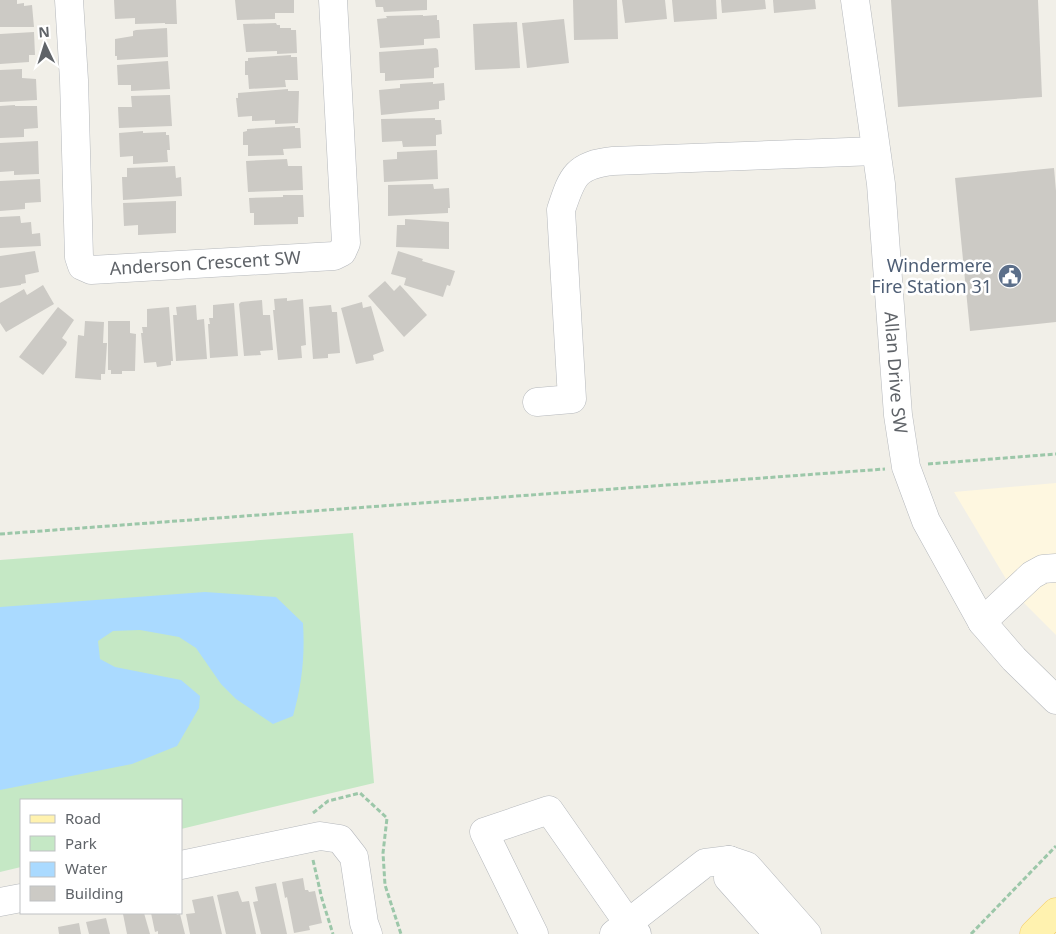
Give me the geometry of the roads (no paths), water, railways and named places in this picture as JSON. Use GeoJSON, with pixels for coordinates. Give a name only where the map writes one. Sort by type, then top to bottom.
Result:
{"type":"FeatureCollection","features":[{"type":"Feature","properties":{"kind":"main road"},"geometry":{"type":"LineString","coordinates":[[1034,934],[1056,912]]}},
{"type":"Feature","properties":{"kind":"street","name":"Anderson Crescent SW"},"geometry":{"type":"LineString","coordinates":[[69,0],[74,80],[79,257],[82,266],[91,270],[334,256],[342,252],[346,243],[333,0]]}},
{"type":"Feature","properties":{"kind":"street","name":"Allan Drive SW"},"geometry":{"type":"LineString","coordinates":[[855,0],[881,184],[898,415],[906,467],[926,522],[982,622],[1014,659],[1056,700]]}},
{"type":"Feature","properties":{"kind":"street"},"geometry":{"type":"LineString","coordinates":[[537,402],[572,399],[561,210],[570,184],[582,169],[594,163],[613,161],[876,151]]}},
{"type":"Feature","properties":{"kind":"street"},"geometry":{"type":"LineString","coordinates":[[982,622],[1032,575],[1044,569],[1056,568]]}},
{"type":"Feature","properties":{"kind":"street"},"geometry":{"type":"LineString","coordinates":[[534,934],[484,832],[549,810],[626,930],[705,863],[729,860],[728,878],[794,932]]}},
{"type":"Feature","properties":{"kind":"street"},"geometry":{"type":"LineString","coordinates":[[182,865],[320,836],[340,839],[354,857],[364,924],[368,934]]}},
{"type":"Feature","properties":{"kind":"street"},"geometry":{"type":"LineString","coordinates":[[0,902],[20,898]]}},
{"type":"Feature","properties":{"kind":"water"},"geometry":{"type":"Polygon","coordinates":[[[205,592],[276,597],[303,623],[304,647],[302,670],[293,716],[273,724],[236,699],[221,684],[196,648],[179,637],[140,630],[113,631],[98,641],[100,659],[115,667],[181,680],[200,696],[199,708],[177,746],[132,764],[0,790],[0,607],[205,592]]]}},
{"type":"Feature","properties":{"kind":"place","name":"Windermere Fire Station 31"},"geometry":{"type":"Point","coordinates":[1010,276]}}]}
